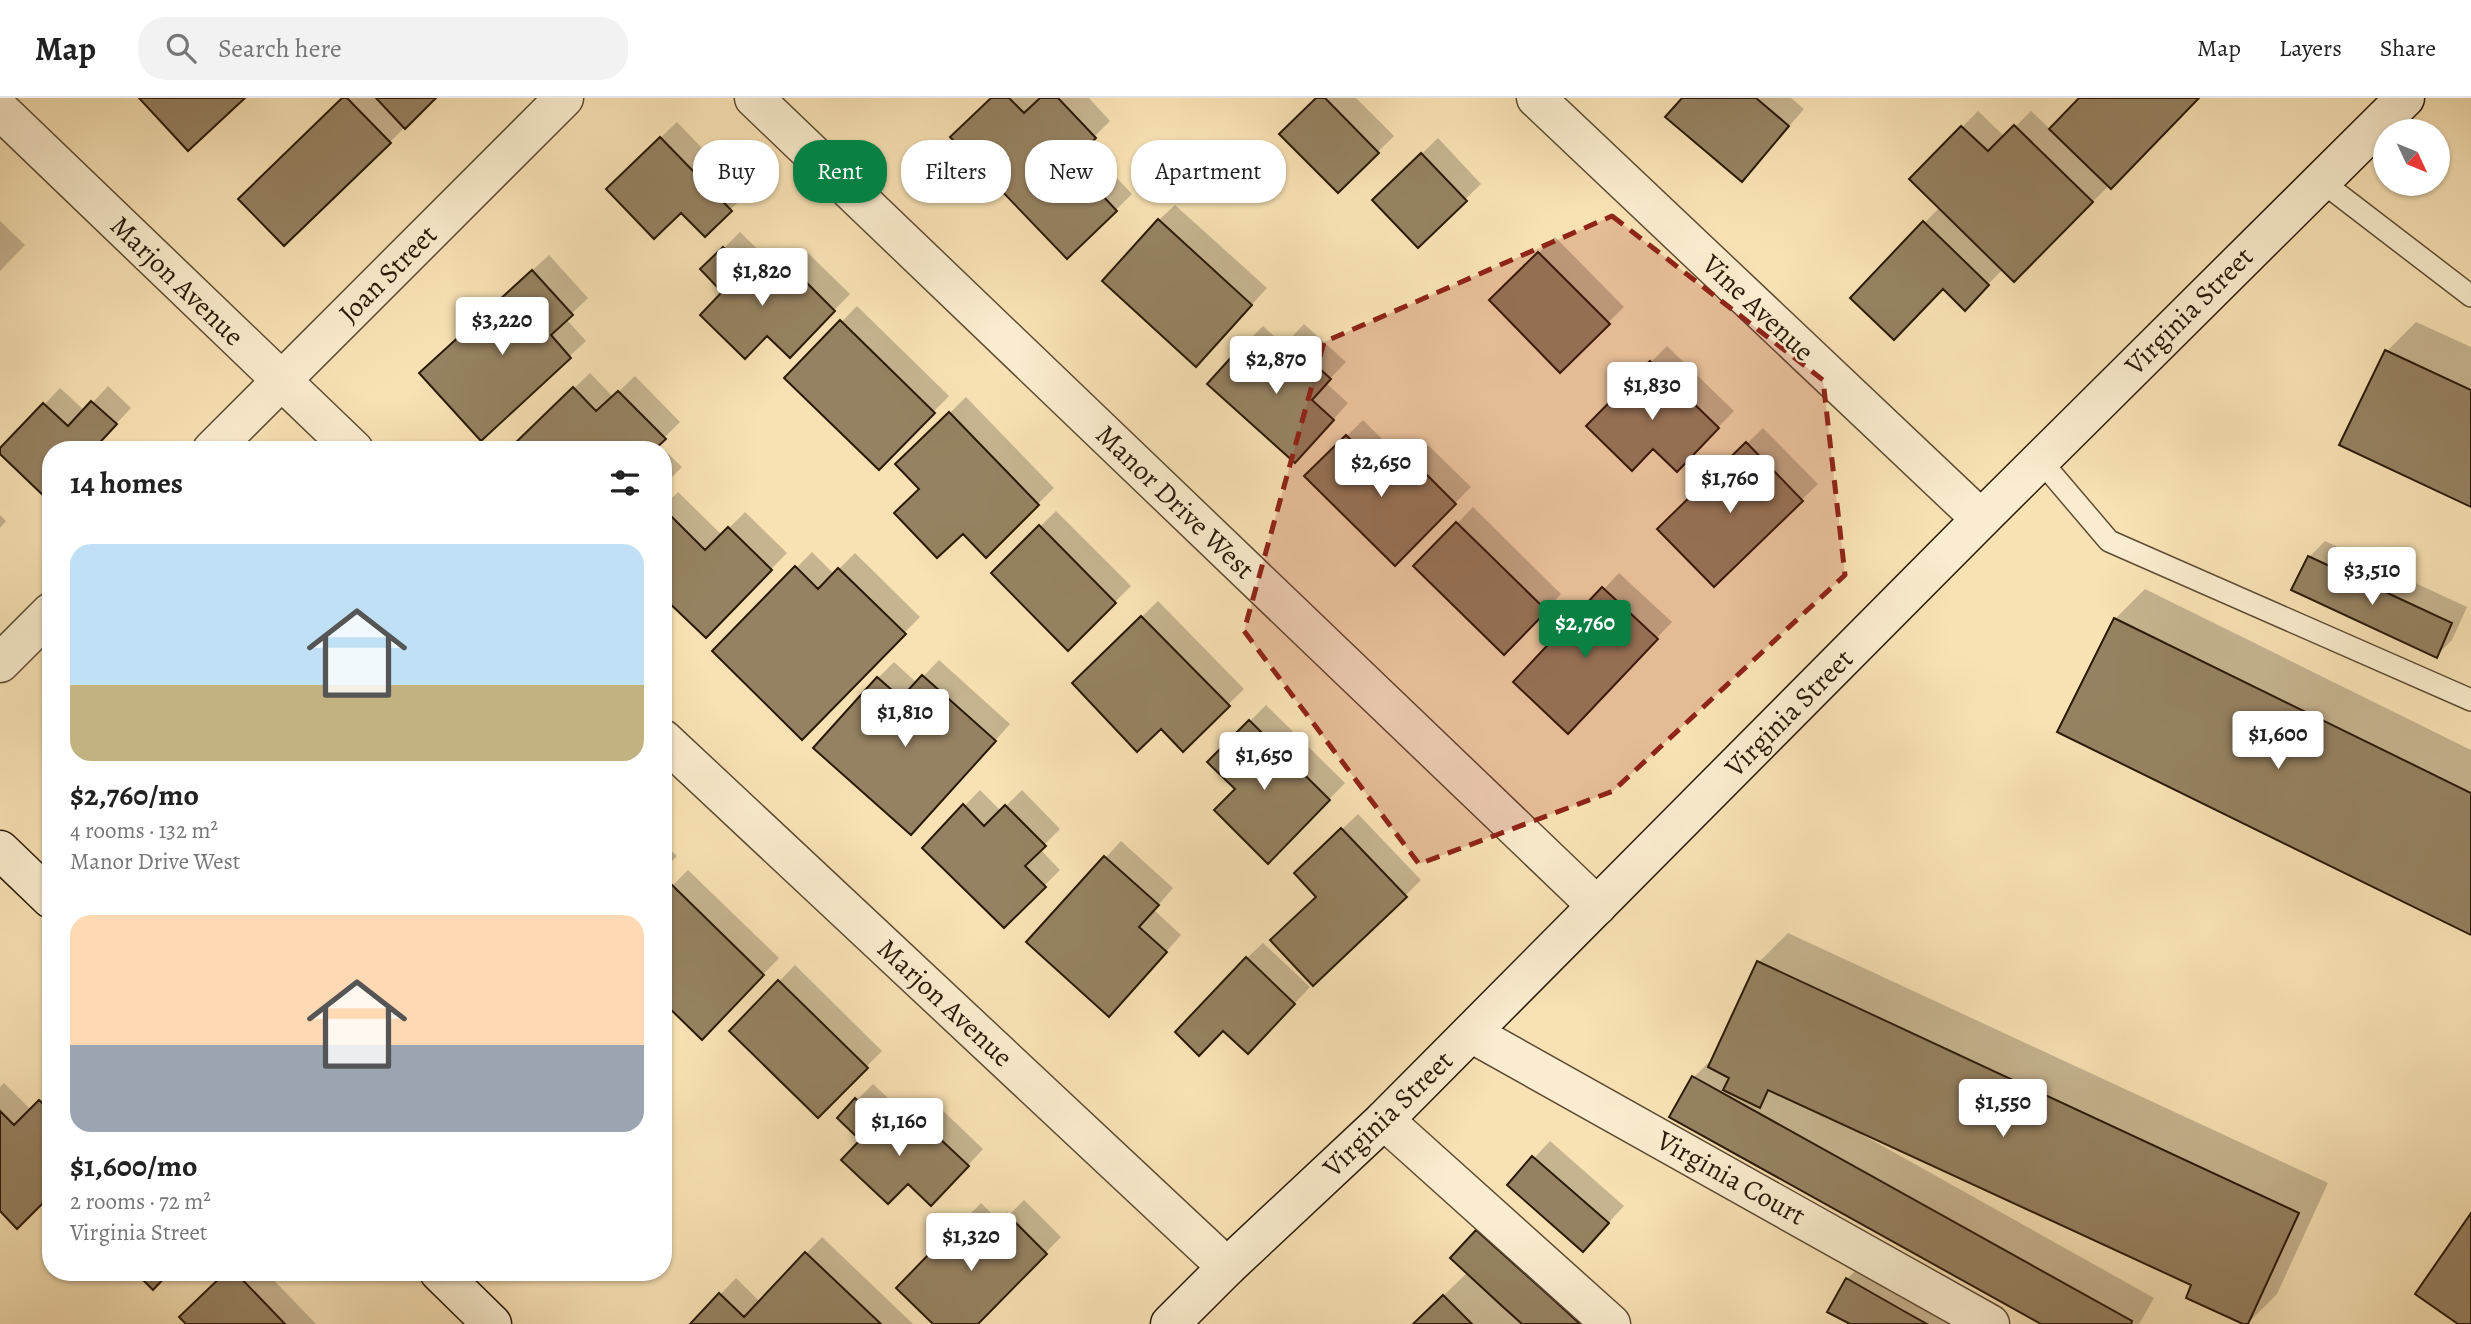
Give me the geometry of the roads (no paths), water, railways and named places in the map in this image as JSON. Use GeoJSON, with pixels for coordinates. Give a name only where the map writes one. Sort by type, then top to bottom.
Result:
{"type":"FeatureCollection","features":[{"type":"Feature","properties":{"kind":"street","name":"Joan Street"},"geometry":{"type":"LineString","coordinates":[[221,441],[564,98]]}},
{"type":"Feature","properties":{"kind":"street","name":"Manor Drive West"},"geometry":{"type":"LineString","coordinates":[[754,98],[1597,906]]}},
{"type":"Feature","properties":{"kind":"street","name":"Vine Avenue"},"geometry":{"type":"LineString","coordinates":[[1536,98],[1981,519]]}},
{"type":"Feature","properties":{"kind":"street","name":"Virginia Street"},"geometry":{"type":"LineString","coordinates":[[1170,1324],[1227,1267],[1384,1121],[2039,460],[2404,98]]}},
{"type":"Feature","properties":{"kind":"street","name":"Marjon Avenue"},"geometry":{"type":"LineString","coordinates":[[0,110],[344,441]]}},
{"type":"Feature","properties":{"kind":"street"},"geometry":{"type":"LineString","coordinates":[[0,663],[42,621]]}},
{"type":"Feature","properties":{"kind":"street","name":"Marjon Avenue"},"geometry":{"type":"LineString","coordinates":[[672,747],[1227,1267]]}},
{"type":"Feature","properties":{"kind":"street"},"geometry":{"type":"LineString","coordinates":[[0,850],[42,890]]}},
{"type":"Feature","properties":{"kind":"street","name":"Virginia Court"},"geometry":{"type":"LineString","coordinates":[[1471,1033],[1990,1324]]}},
{"type":"Feature","properties":{"kind":"street"},"geometry":{"type":"LineString","coordinates":[[1384,1121],[1611,1324]]}},
{"type":"Feature","properties":{"kind":"street"},"geometry":{"type":"LineString","coordinates":[[448,1281],[492,1324]]}},
{"type":"Feature","properties":{"kind":"lane"},"geometry":{"type":"LineString","coordinates":[[2321,181],[2471,296]]}},
{"type":"Feature","properties":{"kind":"lane"},"geometry":{"type":"LineString","coordinates":[[2039,460],[2109,541],[2471,700]]}}]}
